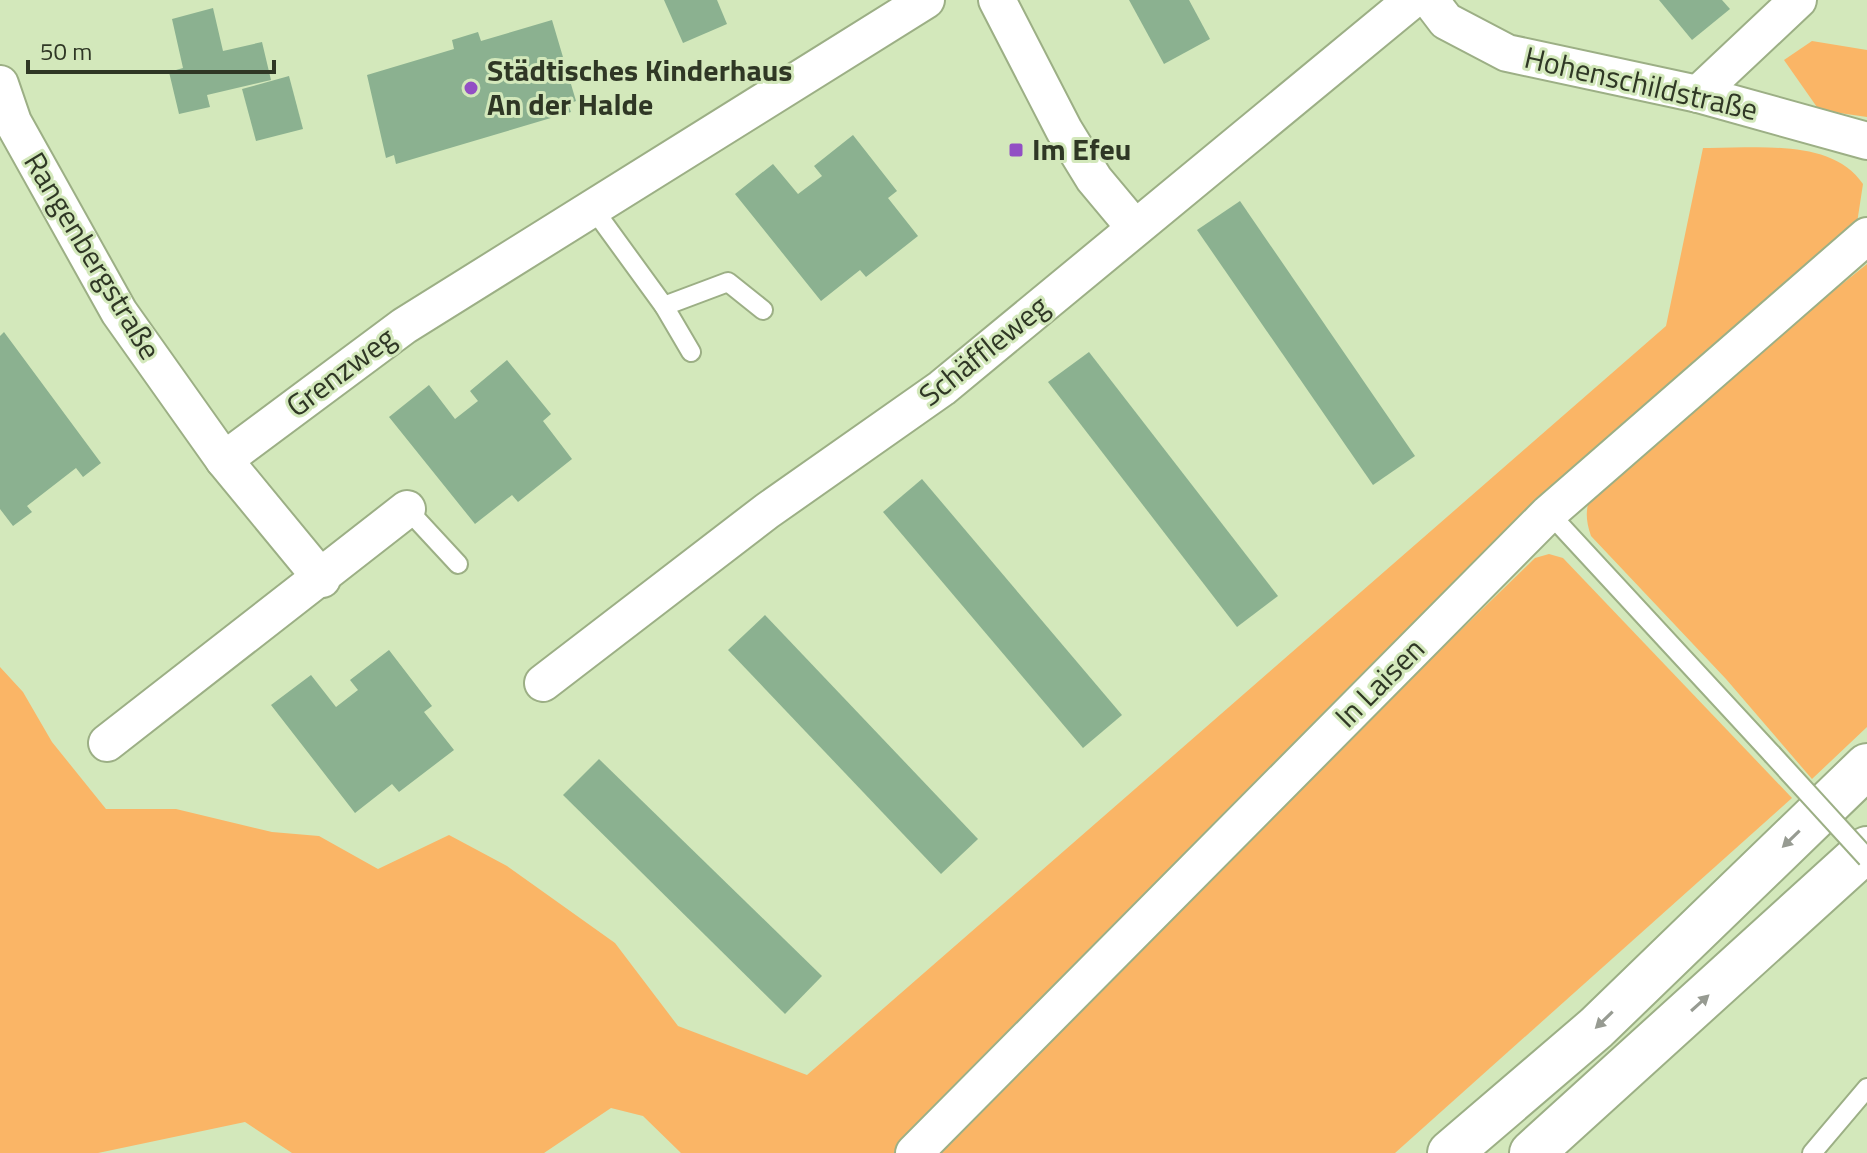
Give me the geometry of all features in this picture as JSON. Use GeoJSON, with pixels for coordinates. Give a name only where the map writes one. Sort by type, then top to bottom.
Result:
{"type":"FeatureCollection","features":[{"type":"Feature","properties":{"kind":"highway"},"geometry":{"type":"LineString","coordinates":[[1450,1153],[1596,1028],[1867,766]]}},
{"type":"Feature","properties":{"kind":"highway"},"geometry":{"type":"LineString","coordinates":[[1532,1153],[1867,849]]}},
{"type":"Feature","properties":{"kind":"street","name":"Grenzweg"},"geometry":{"type":"LineString","coordinates":[[224,460],[404,326],[926,0]]}},
{"type":"Feature","properties":{"kind":"street"},"geometry":{"type":"LineString","coordinates":[[997,0],[1071,142],[1094,179],[1135,228]]}},
{"type":"Feature","properties":{"kind":"street","name":"Schäffleweg"},"geometry":{"type":"LineString","coordinates":[[543,683],[767,511],[942,388],[1412,0]]}},
{"type":"Feature","properties":{"kind":"street","name":"Hohenschildstraße"},"geometry":{"type":"LineString","coordinates":[[1430,0],[1446,21],[1507,53],[1698,94],[1867,141]]}},
{"type":"Feature","properties":{"kind":"street"},"geometry":{"type":"LineString","coordinates":[[1698,94],[1798,0]]}},
{"type":"Feature","properties":{"kind":"street","name":"Rangenbergstraße"},"geometry":{"type":"LineString","coordinates":[[0,84],[13,122],[119,312],[224,460]]}},
{"type":"Feature","properties":{"kind":"street","name":"In Laisen"},"geometry":{"type":"LineString","coordinates":[[914,1153],[1549,513],[1867,236]]}},
{"type":"Feature","properties":{"kind":"street"},"geometry":{"type":"LineString","coordinates":[[224,460],[322,579]]}},
{"type":"Feature","properties":{"kind":"street"},"geometry":{"type":"LineString","coordinates":[[107,743],[322,579],[407,509]]}},
{"type":"Feature","properties":{"kind":"lane"},"geometry":{"type":"LineString","coordinates":[[592,207],[664,306],[691,352]]}},
{"type":"Feature","properties":{"kind":"lane"},"geometry":{"type":"LineString","coordinates":[[664,306],[728,282],[763,310]]}},
{"type":"Feature","properties":{"kind":"lane"},"geometry":{"type":"LineString","coordinates":[[407,509],[458,564]]}},
{"type":"Feature","properties":{"kind":"lane"},"geometry":{"type":"LineString","coordinates":[[1549,513],[1867,858]]}},
{"type":"Feature","properties":{"kind":"lane"},"geometry":{"type":"LineString","coordinates":[[1812,1153],[1867,1088]]}},
{"type":"Feature","properties":{"kind":"shaded area"},"geometry":{"type":"Polygon","coordinates":[[[1812,41],[1867,50],[1867,117],[1819,110],[1784,60],[1812,41]]]}},
{"type":"Feature","properties":{"kind":"shaded area"},"geometry":{"type":"Polygon","coordinates":[[[1768,147],[1812,152],[1832,159],[1849,169],[1863,184],[1857,223],[1685,372],[896,1153],[681,1153],[643,1116],[611,1108],[544,1153],[292,1153],[245,1122],[98,1153],[0,1153],[0,667],[23,692],[52,742],[106,809],[176,809],[272,832],[319,836],[378,869],[449,835],[507,866],[615,943],[678,1026],[807,1075],[1666,326],[1703,148],[1768,147]]]}},
{"type":"Feature","properties":{"kind":"shaded area"},"geometry":{"type":"Polygon","coordinates":[[[1867,264],[1867,727],[1812,779],[1726,679],[1591,536],[1587,512],[1592,495],[1621,462],[1867,264]]]}},
{"type":"Feature","properties":{"kind":"shaded area"},"geometry":{"type":"Polygon","coordinates":[[[1549,554],[1563,558],[1792,798],[1395,1153],[922,1153],[1535,558],[1549,554]]]}},
{"type":"Feature","properties":{"kind":"building"},"geometry":{"type":"Polygon","coordinates":[[[664,0],[717,0],[727,24],[683,43],[664,0]]]}},
{"type":"Feature","properties":{"kind":"building"},"geometry":{"type":"Polygon","coordinates":[[[1129,0],[1189,0],[1210,39],[1164,64],[1129,0]]]}},
{"type":"Feature","properties":{"kind":"building"},"geometry":{"type":"Polygon","coordinates":[[[1659,0],[1722,0],[1730,9],[1692,40],[1659,0]]]}},
{"type":"Feature","properties":{"kind":"building"},"geometry":{"type":"Polygon","coordinates":[[[213,8],[223,51],[262,42],[271,80],[207,95],[210,107],[179,114],[169,72],[183,68],[172,19],[213,8]]]}},
{"type":"Feature","properties":{"kind":"building","name":"Städtisches Kinderhaus An der Halde"},"geometry":{"type":"Polygon","coordinates":[[[552,20],[576,101],[568,104],[571,112],[396,164],[394,155],[386,158],[367,75],[454,49],[452,40],[478,32],[481,41],[552,20]]]}},
{"type":"Feature","properties":{"kind":"building"},"geometry":{"type":"Polygon","coordinates":[[[289,76],[303,129],[256,141],[242,89],[289,76]]]}},
{"type":"Feature","properties":{"kind":"building"},"geometry":{"type":"Polygon","coordinates":[[[853,135],[897,191],[888,198],[918,236],[866,277],[860,270],[821,301],[735,194],[773,164],[798,194],[822,176],[814,166],[853,135]]]}},
{"type":"Feature","properties":{"kind":"building"},"geometry":{"type":"Polygon","coordinates":[[[1240,201],[1415,456],[1373,485],[1197,230],[1240,201]]]}},
{"type":"Feature","properties":{"kind":"building"},"geometry":{"type":"Polygon","coordinates":[[[4,332],[101,463],[83,477],[76,468],[27,506],[32,512],[13,526],[0,509],[0,336],[4,332]]]}},
{"type":"Feature","properties":{"kind":"building"},"geometry":{"type":"Polygon","coordinates":[[[1089,352],[1278,596],[1237,627],[1048,382],[1089,352]]]}},
{"type":"Feature","properties":{"kind":"building"},"geometry":{"type":"Polygon","coordinates":[[[507,360],[551,414],[543,421],[572,459],[518,502],[512,495],[475,524],[389,417],[429,385],[455,419],[478,401],[470,391],[507,360]]]}},
{"type":"Feature","properties":{"kind":"building"},"geometry":{"type":"Polygon","coordinates":[[[922,479],[1122,715],[1083,748],[883,512],[922,479]]]}},
{"type":"Feature","properties":{"kind":"building"},"geometry":{"type":"Polygon","coordinates":[[[765,615],[978,839],[941,874],[728,650],[765,615]]]}},
{"type":"Feature","properties":{"kind":"building"},"geometry":{"type":"Polygon","coordinates":[[[389,650],[432,706],[424,712],[454,750],[399,792],[392,784],[355,813],[271,705],[311,675],[336,707],[358,690],[350,680],[389,650]]]}},
{"type":"Feature","properties":{"kind":"building"},"geometry":{"type":"Polygon","coordinates":[[[599,759],[822,976],[785,1014],[563,795],[599,759]]]}},
{"type":"Feature","properties":{"kind":"place","name":"Städtisches Kinderhaus An der Halde"},"geometry":{"type":"Point","coordinates":[471,88]}},
{"type":"Feature","properties":{"kind":"place","name":"Im Efeu"},"geometry":{"type":"Point","coordinates":[1016,150]}}]}
